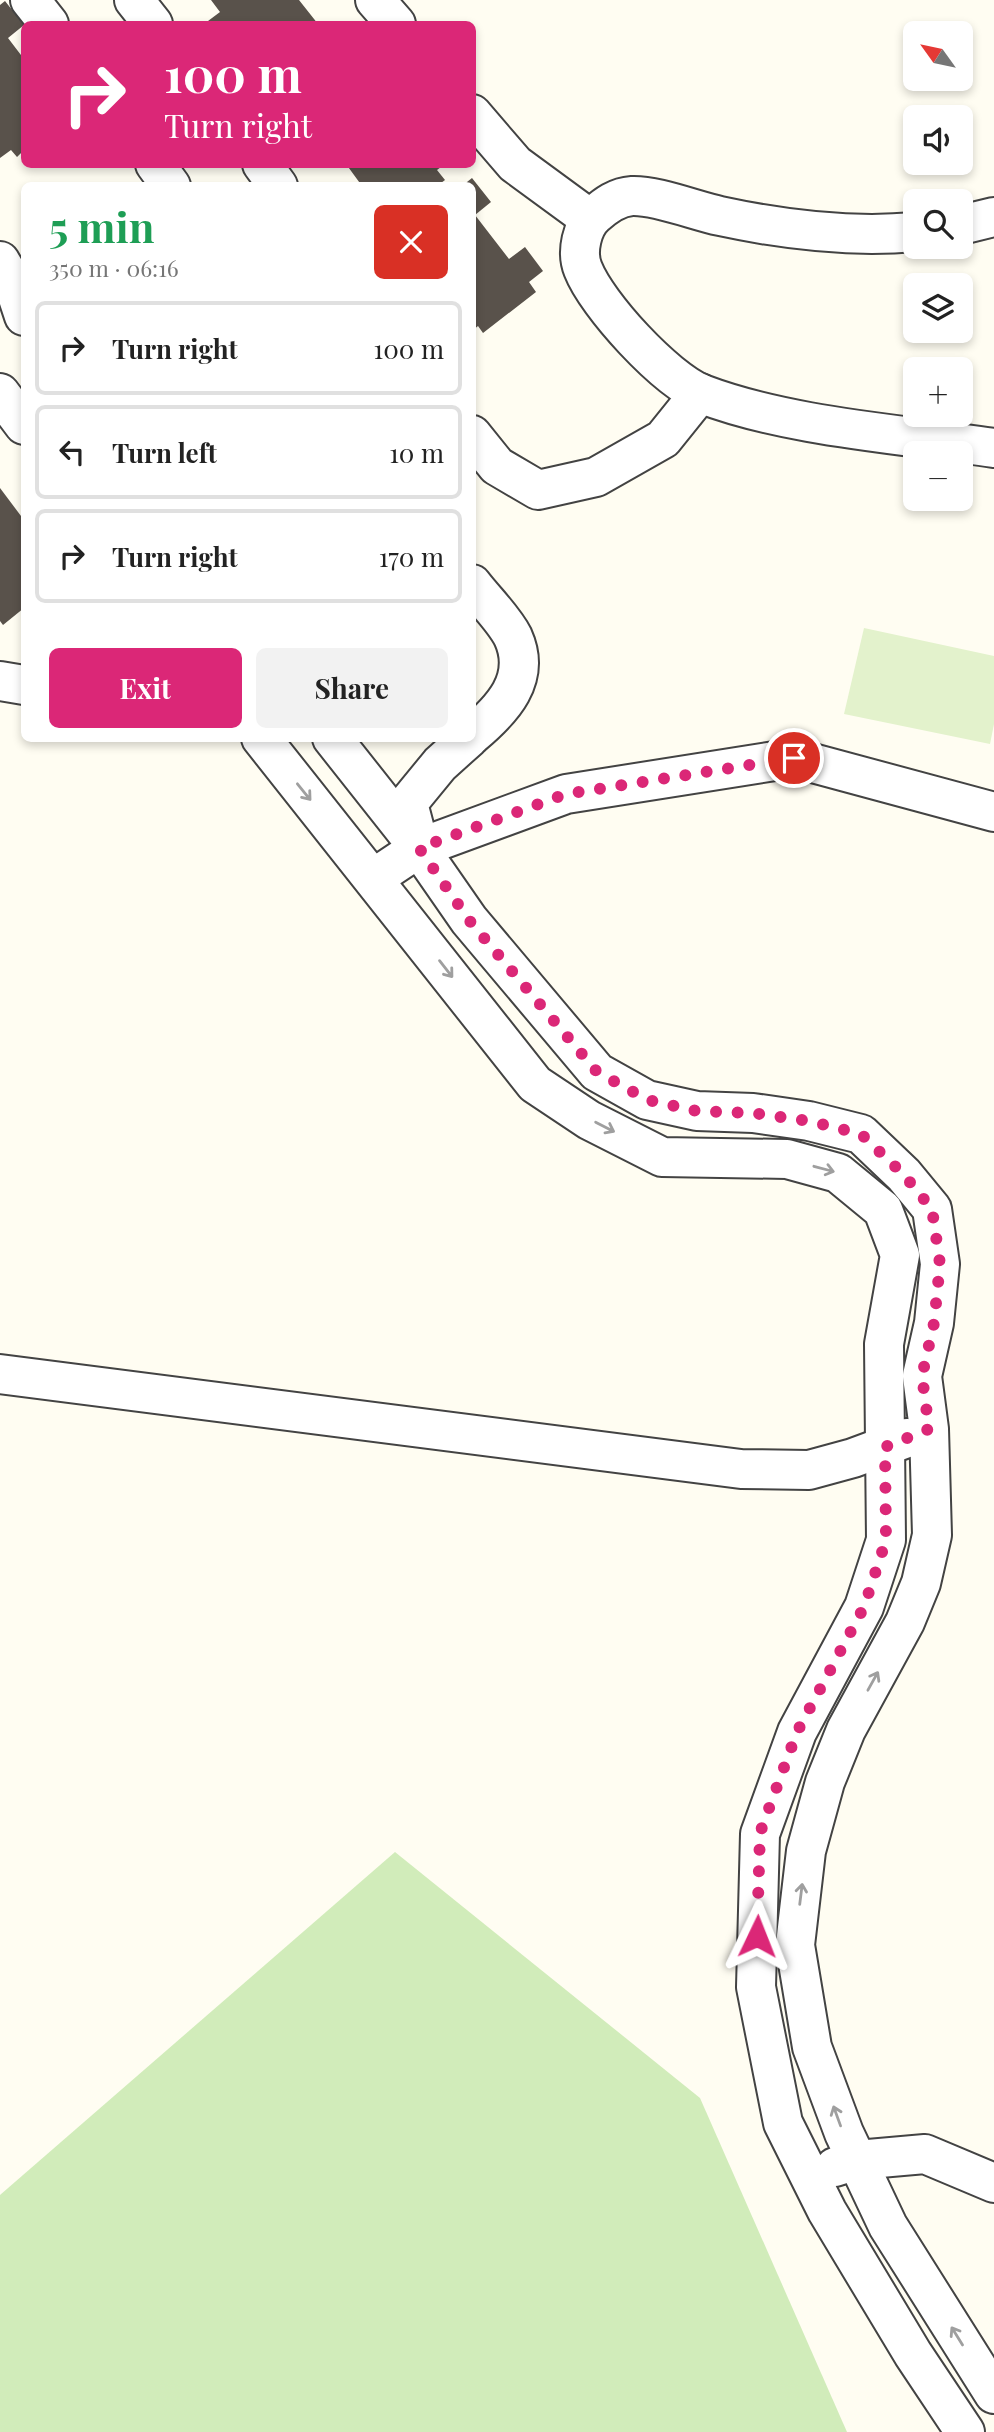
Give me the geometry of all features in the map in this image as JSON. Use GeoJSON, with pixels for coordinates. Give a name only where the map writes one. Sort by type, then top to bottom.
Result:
{"type":"FeatureCollection","features":[{"type":"Feature","properties":{"kind":"street"},"geometry":{"type":"LineString","coordinates":[[30,0],[47,21]]}},
{"type":"Feature","properties":{"kind":"street"},"geometry":{"type":"LineString","coordinates":[[134,0],[151,21]]}},
{"type":"Feature","properties":{"kind":"street"},"geometry":{"type":"LineString","coordinates":[[375,0],[393,21]]}},
{"type":"Feature","properties":{"kind":"street"},"geometry":{"type":"LineString","coordinates":[[476,119],[515,164],[590,219]]}},
{"type":"Feature","properties":{"kind":"street"},"geometry":{"type":"LineString","coordinates":[[903,233],[872,236],[769,227],[633,196],[609,203],[590,219],[581,242],[582,267],[594,289],[648,356],[700,393],[780,416],[994,448]]}},
{"type":"Feature","properties":{"kind":"street"},"geometry":{"type":"LineString","coordinates":[[973,222],[994,217]]}},
{"type":"Feature","properties":{"kind":"street"},"geometry":{"type":"LineString","coordinates":[[0,261],[13,283],[17,323]]}},
{"type":"Feature","properties":{"kind":"street"},"geometry":{"type":"LineString","coordinates":[[0,393],[21,421]]}},
{"type":"Feature","properties":{"kind":"street"},"geometry":{"type":"LineString","coordinates":[[476,440],[497,466],[538,490],[596,477],[663,439],[700,393]]}},
{"type":"Feature","properties":{"kind":"street"},"geometry":{"type":"LineString","coordinates":[[476,589],[513,638],[520,677],[499,713],[476,733]]}},
{"type":"Feature","properties":{"kind":"street"},"geometry":{"type":"LineString","coordinates":[[0,681],[21,684]]}},
{"type":"Feature","properties":{"kind":"street"},"geometry":{"type":"LineString","coordinates":[[264,742],[535,1084],[589,1120],[662,1157],[787,1160],[838,1173],[883,1210],[900,1255],[884,1344],[886,1540],[864,1607],[797,1732],[760,1833],[756,1987],[783,2123],[827,2211],[913,2354],[965,2432]]}},
{"type":"Feature","properties":{"kind":"street"},"geometry":{"type":"LineString","coordinates":[[335,742],[419,848],[469,920],[597,1072],[648,1100],[697,1111],[753,1113],[809,1121],[861,1134],[904,1175],[932,1209],[940,1264],[934,1323],[922,1376],[929,1429],[932,1535],[921,1583],[905,1622],[846,1730],[825,1782],[806,1851],[795,1945],[812,2047],[857,2160],[888,2226],[994,2394]]}},
{"type":"Feature","properties":{"kind":"street"},"geometry":{"type":"LineString","coordinates":[[419,848],[408,803],[440,764],[465,742]]}},
{"type":"Feature","properties":{"kind":"street"},"geometry":{"type":"LineString","coordinates":[[374,878],[419,848],[566,794],[794,758],[994,812]]}},
{"type":"Feature","properties":{"kind":"street"},"geometry":{"type":"LineString","coordinates":[[0,1374],[741,1469],[809,1470],[885,1447],[929,1429]]}},
{"type":"Feature","properties":{"kind":"street"},"geometry":{"type":"LineString","coordinates":[[809,2174],[857,2160],[925,2154],[994,2183]]}},
{"type":"Feature","properties":{"kind":"green space"},"geometry":{"type":"Polygon","coordinates":[[[864,628],[994,656],[994,724],[990,744],[844,714],[864,628]]]}},
{"type":"Feature","properties":{"kind":"green space"},"geometry":{"type":"Polygon","coordinates":[[[395,1852],[700,2098],[847,2432],[0,2432],[0,2195],[395,1852]]]}},
{"type":"Feature","properties":{"kind":"building"},"geometry":{"type":"Polygon","coordinates":[[[211,0],[299,0],[316,21],[208,21],[220,12],[211,0]]]}},
{"type":"Feature","properties":{"kind":"building"},"geometry":{"type":"Polygon","coordinates":[[[5,1],[21,21],[21,27],[8,38],[21,55],[21,153],[17,157],[11,150],[0,158],[0,5],[5,1]]]}},
{"type":"Feature","properties":{"kind":"building"},"geometry":{"type":"Polygon","coordinates":[[[349,168],[440,168],[437,170],[445,180],[442,182],[359,182],[349,168]]]}},
{"type":"Feature","properties":{"kind":"building"},"geometry":{"type":"Polygon","coordinates":[[[476,183],[491,202],[476,214],[476,183]]]}},
{"type":"Feature","properties":{"kind":"building"},"geometry":{"type":"Polygon","coordinates":[[[476,216],[509,259],[525,247],[543,271],[529,282],[536,292],[483,333],[478,326],[476,328],[476,216]]]}},
{"type":"Feature","properties":{"kind":"building"},"geometry":{"type":"Polygon","coordinates":[[[0,488],[21,516],[21,610],[3,625],[0,621],[0,488]]]}},
{"type":"Feature","properties":{"kind":"route"},"geometry":{"type":"LineString","coordinates":[[757,1936],[760,1833],[797,1732],[864,1607],[886,1540],[885,1447],[929,1429],[922,1376],[934,1323],[940,1264],[932,1209],[904,1175],[861,1134],[809,1121],[753,1113],[697,1111],[648,1100],[597,1072],[469,920],[419,848],[566,794],[794,758]]}}]}
